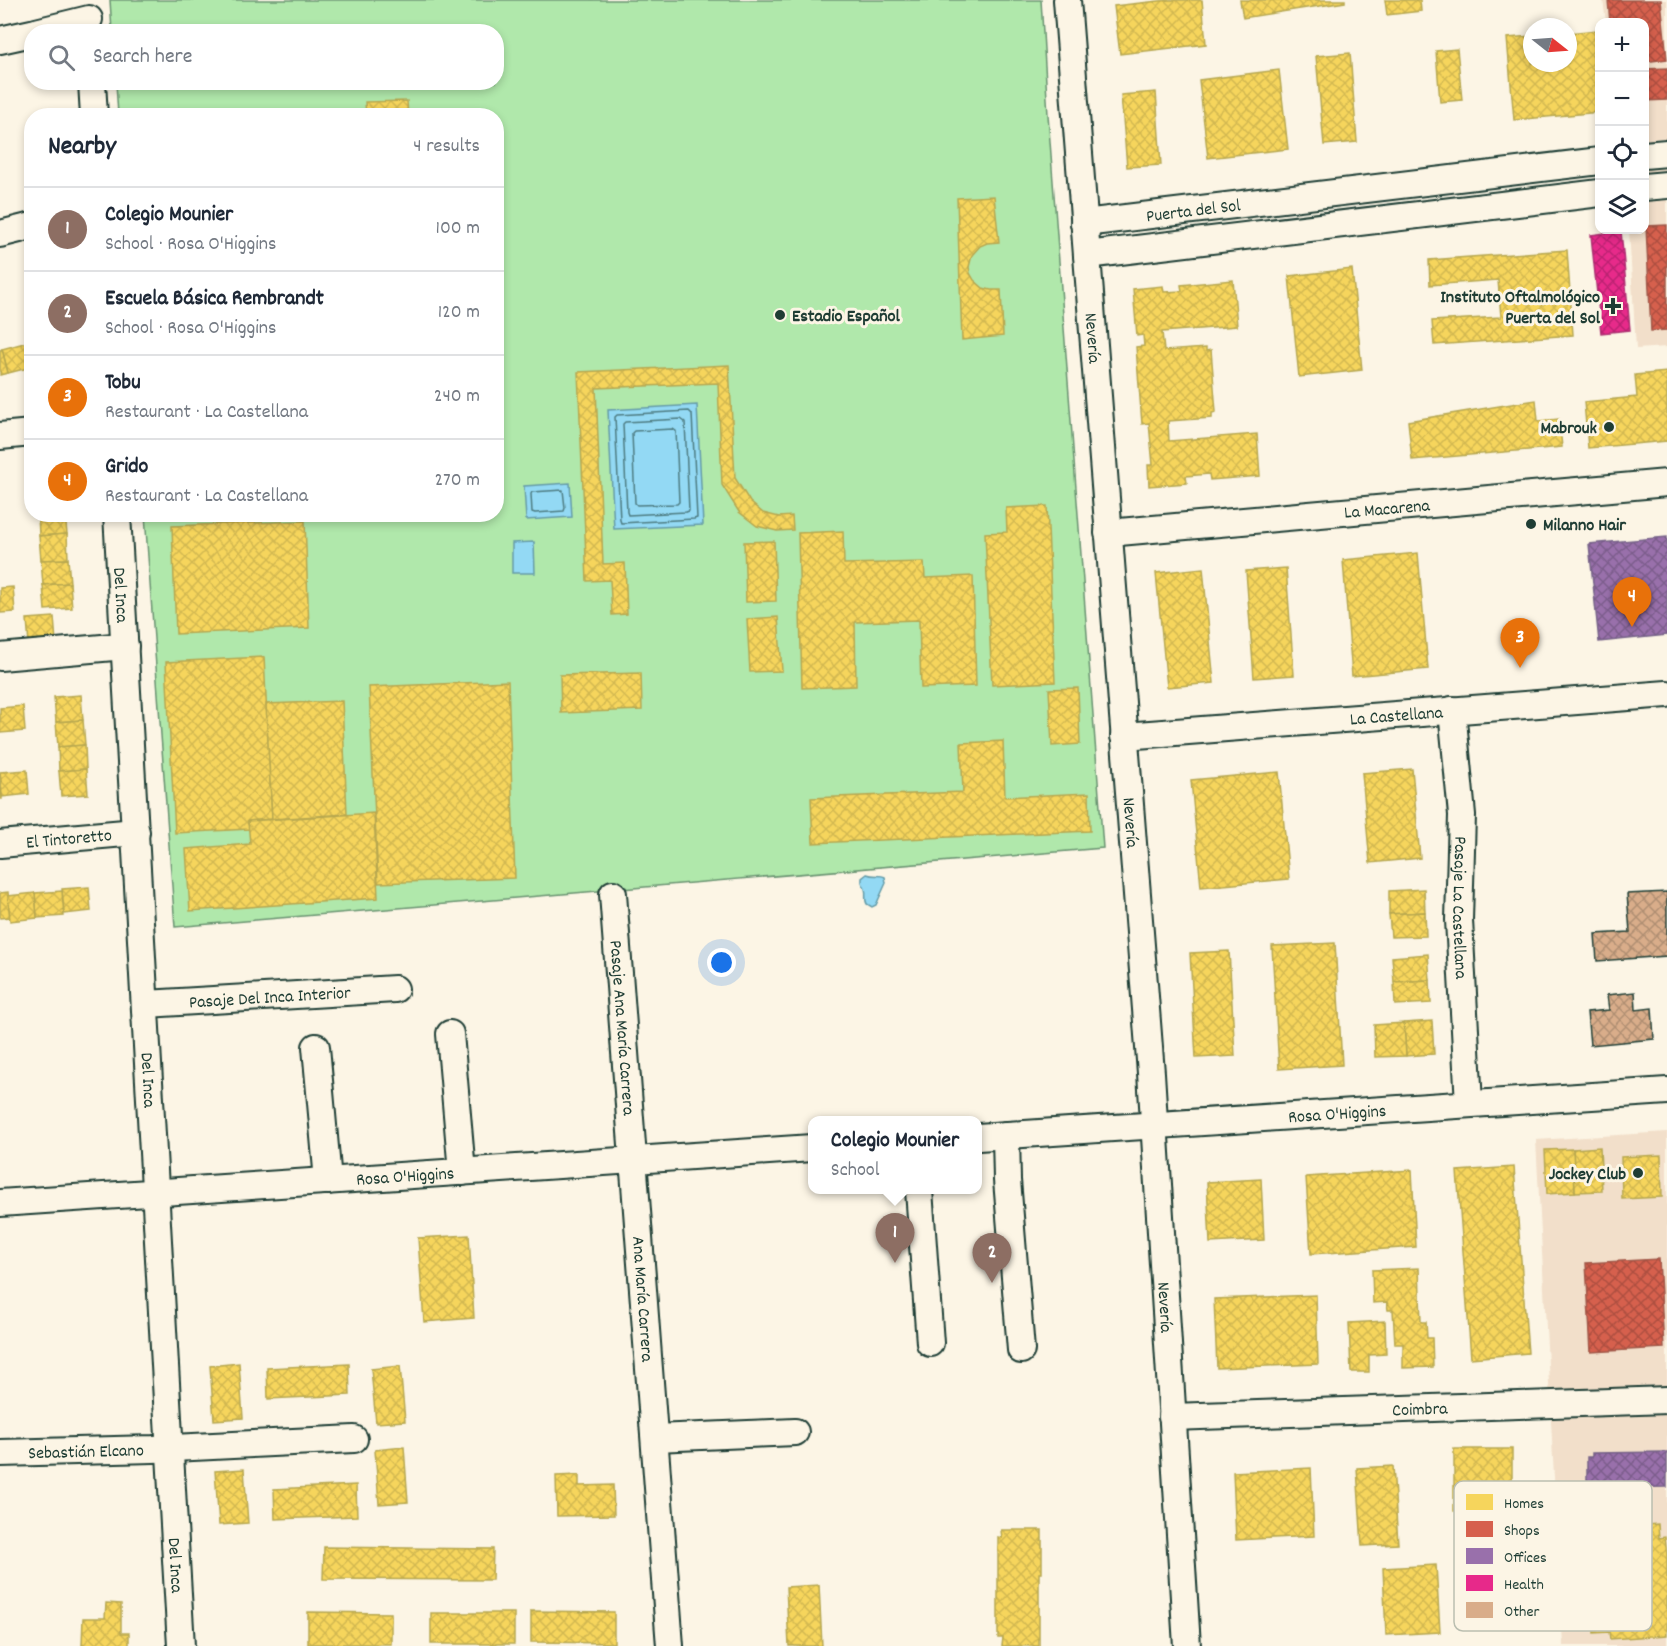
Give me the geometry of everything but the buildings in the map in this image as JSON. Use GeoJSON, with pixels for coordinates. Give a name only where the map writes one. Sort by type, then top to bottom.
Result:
{"type":"FeatureCollection","features":[{"type":"Feature","properties":{"kind":"street","name":"Nevería"},"geometry":{"type":"LineString","coordinates":[[1067,0],[1154,1125],[1187,1646]]}},
{"type":"Feature","properties":{"kind":"street"},"geometry":{"type":"LineString","coordinates":[[64,24],[89,17]]}},
{"type":"Feature","properties":{"kind":"street"},"geometry":{"type":"LineString","coordinates":[[0,40],[24,35]]}},
{"type":"Feature","properties":{"kind":"street"},"geometry":{"type":"LineString","coordinates":[[92,90],[94,108]]}},
{"type":"Feature","properties":{"kind":"street"},"geometry":{"type":"LineString","coordinates":[[1649,155],[1667,153]]}},
{"type":"Feature","properties":{"kind":"street","name":"Puerta del Sol"},"geometry":{"type":"LineString","coordinates":[[1084,223],[1595,161]]}},
{"type":"Feature","properties":{"kind":"street"},"geometry":{"type":"LineString","coordinates":[[1495,173],[1498,205]]}},
{"type":"Feature","properties":{"kind":"street"},"geometry":{"type":"LineString","coordinates":[[1649,187],[1667,185]]}},
{"type":"Feature","properties":{"kind":"street","name":"Puerta del Sol"},"geometry":{"type":"LineString","coordinates":[[1087,255],[1595,193]]}},
{"type":"Feature","properties":{"kind":"street"},"geometry":{"type":"LineString","coordinates":[[1301,197],[1303,229]]}},
{"type":"Feature","properties":{"kind":"street"},"geometry":{"type":"LineString","coordinates":[[0,234],[24,228]]}},
{"type":"Feature","properties":{"kind":"street"},"geometry":{"type":"LineString","coordinates":[[0,436],[24,434]]}},
{"type":"Feature","properties":{"kind":"street","name":"La Macarena"},"geometry":{"type":"LineString","coordinates":[[1108,533],[1667,483]]}},
{"type":"Feature","properties":{"kind":"street","name":"Del Inca"},"geometry":{"type":"LineString","coordinates":[[117,522],[181,1646]]}},
{"type":"Feature","properties":{"kind":"street"},"geometry":{"type":"LineString","coordinates":[[0,657],[125,646]]}},
{"type":"Feature","properties":{"kind":"street","name":"La Castellana"},"geometry":{"type":"LineString","coordinates":[[1124,736],[1667,694]]}},
{"type":"Feature","properties":{"kind":"street","name":"Pasaje La Castellana"},"geometry":{"type":"LineString","coordinates":[[1452,711],[1462,815],[1459,920],[1469,1104]]}},
{"type":"Feature","properties":{"kind":"street","name":"El Tintoretto"},"geometry":{"type":"LineString","coordinates":[[0,844],[136,832]]}},
{"type":"Feature","properties":{"kind":"street","name":"Pasaje Ana María Carrera"},"geometry":{"type":"LineString","coordinates":[[613,894],[634,1160]]}},
{"type":"Feature","properties":{"kind":"street","name":"Pasaje Del Inca Interior"},"geometry":{"type":"LineString","coordinates":[[146,1004],[395,989]]}},
{"type":"Feature","properties":{"kind":"street"},"geometry":{"type":"LineString","coordinates":[[450,1034],[462,1172]]}},
{"type":"Feature","properties":{"kind":"street"},"geometry":{"type":"LineString","coordinates":[[316,1047],[328,1181]]}},
{"type":"Feature","properties":{"kind":"street","name":"Rosa O'Higgins"},"geometry":{"type":"LineString","coordinates":[[982,1137],[1667,1091]]}},
{"type":"Feature","properties":{"kind":"street"},"geometry":{"type":"LineString","coordinates":[[1006,1135],[1007,1180],[1021,1350]]}},
{"type":"Feature","properties":{"kind":"street","name":"Rosa O'Higgins"},"geometry":{"type":"LineString","coordinates":[[0,1203],[808,1148]]}},
{"type":"Feature","properties":{"kind":"street","name":"Ana María Carrera"},"geometry":{"type":"LineString","coordinates":[[634,1160],[670,1646]]}},
{"type":"Feature","properties":{"kind":"street"},"geometry":{"type":"LineString","coordinates":[[919,1194],[930,1343]]}},
{"type":"Feature","properties":{"kind":"street","name":"Coimbra"},"geometry":{"type":"LineString","coordinates":[[1172,1416],[1667,1401]]}},
{"type":"Feature","properties":{"kind":"street"},"geometry":{"type":"LineString","coordinates":[[654,1438],[795,1432]]}},
{"type":"Feature","properties":{"kind":"street"},"geometry":{"type":"LineString","coordinates":[[170,1448],[354,1438]]}},
{"type":"Feature","properties":{"kind":"street","name":"Sebastián Elcano"},"geometry":{"type":"LineString","coordinates":[[0,1453],[170,1448]]}},
{"type":"Feature","properties":{"kind":"shaded area"},"geometry":{"type":"Polygon","coordinates":[[[1603,0],[1667,0],[1667,347],[1636,349],[1629,234],[1649,234],[1649,18],[1605,18],[1603,0]]]}},
{"type":"Feature","properties":{"kind":"shaded area"},"geometry":{"type":"Polygon","coordinates":[[[1667,1132],[1667,1646],[1563,1646],[1562,1631],[1652,1631],[1652,1481],[1554,1481],[1536,1140],[1667,1132]]]}},
{"type":"Feature","properties":{"kind":"green space","name":"Estadio Español"},"geometry":{"type":"Polygon","coordinates":[[[110,0],[1041,0],[1103,848],[175,927],[146,522],[504,522],[504,108],[118,108],[116,90],[504,90],[504,24],[112,24],[110,0]]]}},
{"type":"Feature","properties":{"kind":"water"},"geometry":{"type":"Polygon","coordinates":[[[697,405],[703,525],[614,529],[608,410],[697,405]]]}},
{"type":"Feature","properties":{"kind":"water"},"geometry":{"type":"Polygon","coordinates":[[[570,483],[572,517],[526,520],[524,486],[570,483]]]}},
{"type":"Feature","properties":{"kind":"water"},"geometry":{"type":"Polygon","coordinates":[[[534,542],[535,573],[512,573],[512,543],[534,542]]]}},
{"type":"Feature","properties":{"kind":"water"},"geometry":{"type":"Polygon","coordinates":[[[867,874],[885,877],[886,883],[876,905],[872,907],[866,902],[866,891],[862,882],[862,878],[867,874]]]}},
{"type":"Feature","properties":{"kind":"place","name":"Instituto Oftalmológico Puerta del Sol"},"geometry":{"type":"Point","coordinates":[1613,306]}},
{"type":"Feature","properties":{"kind":"place","name":"Estadio Español"},"geometry":{"type":"Point","coordinates":[780,315]}},
{"type":"Feature","properties":{"kind":"place","name":"Mabrouk"},"geometry":{"type":"Point","coordinates":[1609,427]}},
{"type":"Feature","properties":{"kind":"place","name":"Milanno Hair"},"geometry":{"type":"Point","coordinates":[1531,524]}},
{"type":"Feature","properties":{"kind":"place","name":"Grido"},"geometry":{"type":"Point","coordinates":[1632,627]}},
{"type":"Feature","properties":{"kind":"place","name":"Tobu"},"geometry":{"type":"Point","coordinates":[1520,668]}},
{"type":"Feature","properties":{"kind":"place","name":"Jockey Club"},"geometry":{"type":"Point","coordinates":[1638,1173]}},
{"type":"Feature","properties":{"kind":"place","name":"Colegio Mounier"},"geometry":{"type":"Point","coordinates":[895,1263]}},
{"type":"Feature","properties":{"kind":"place","name":"Escuela Básica Rembrandt"},"geometry":{"type":"Point","coordinates":[992,1283]}}]}
